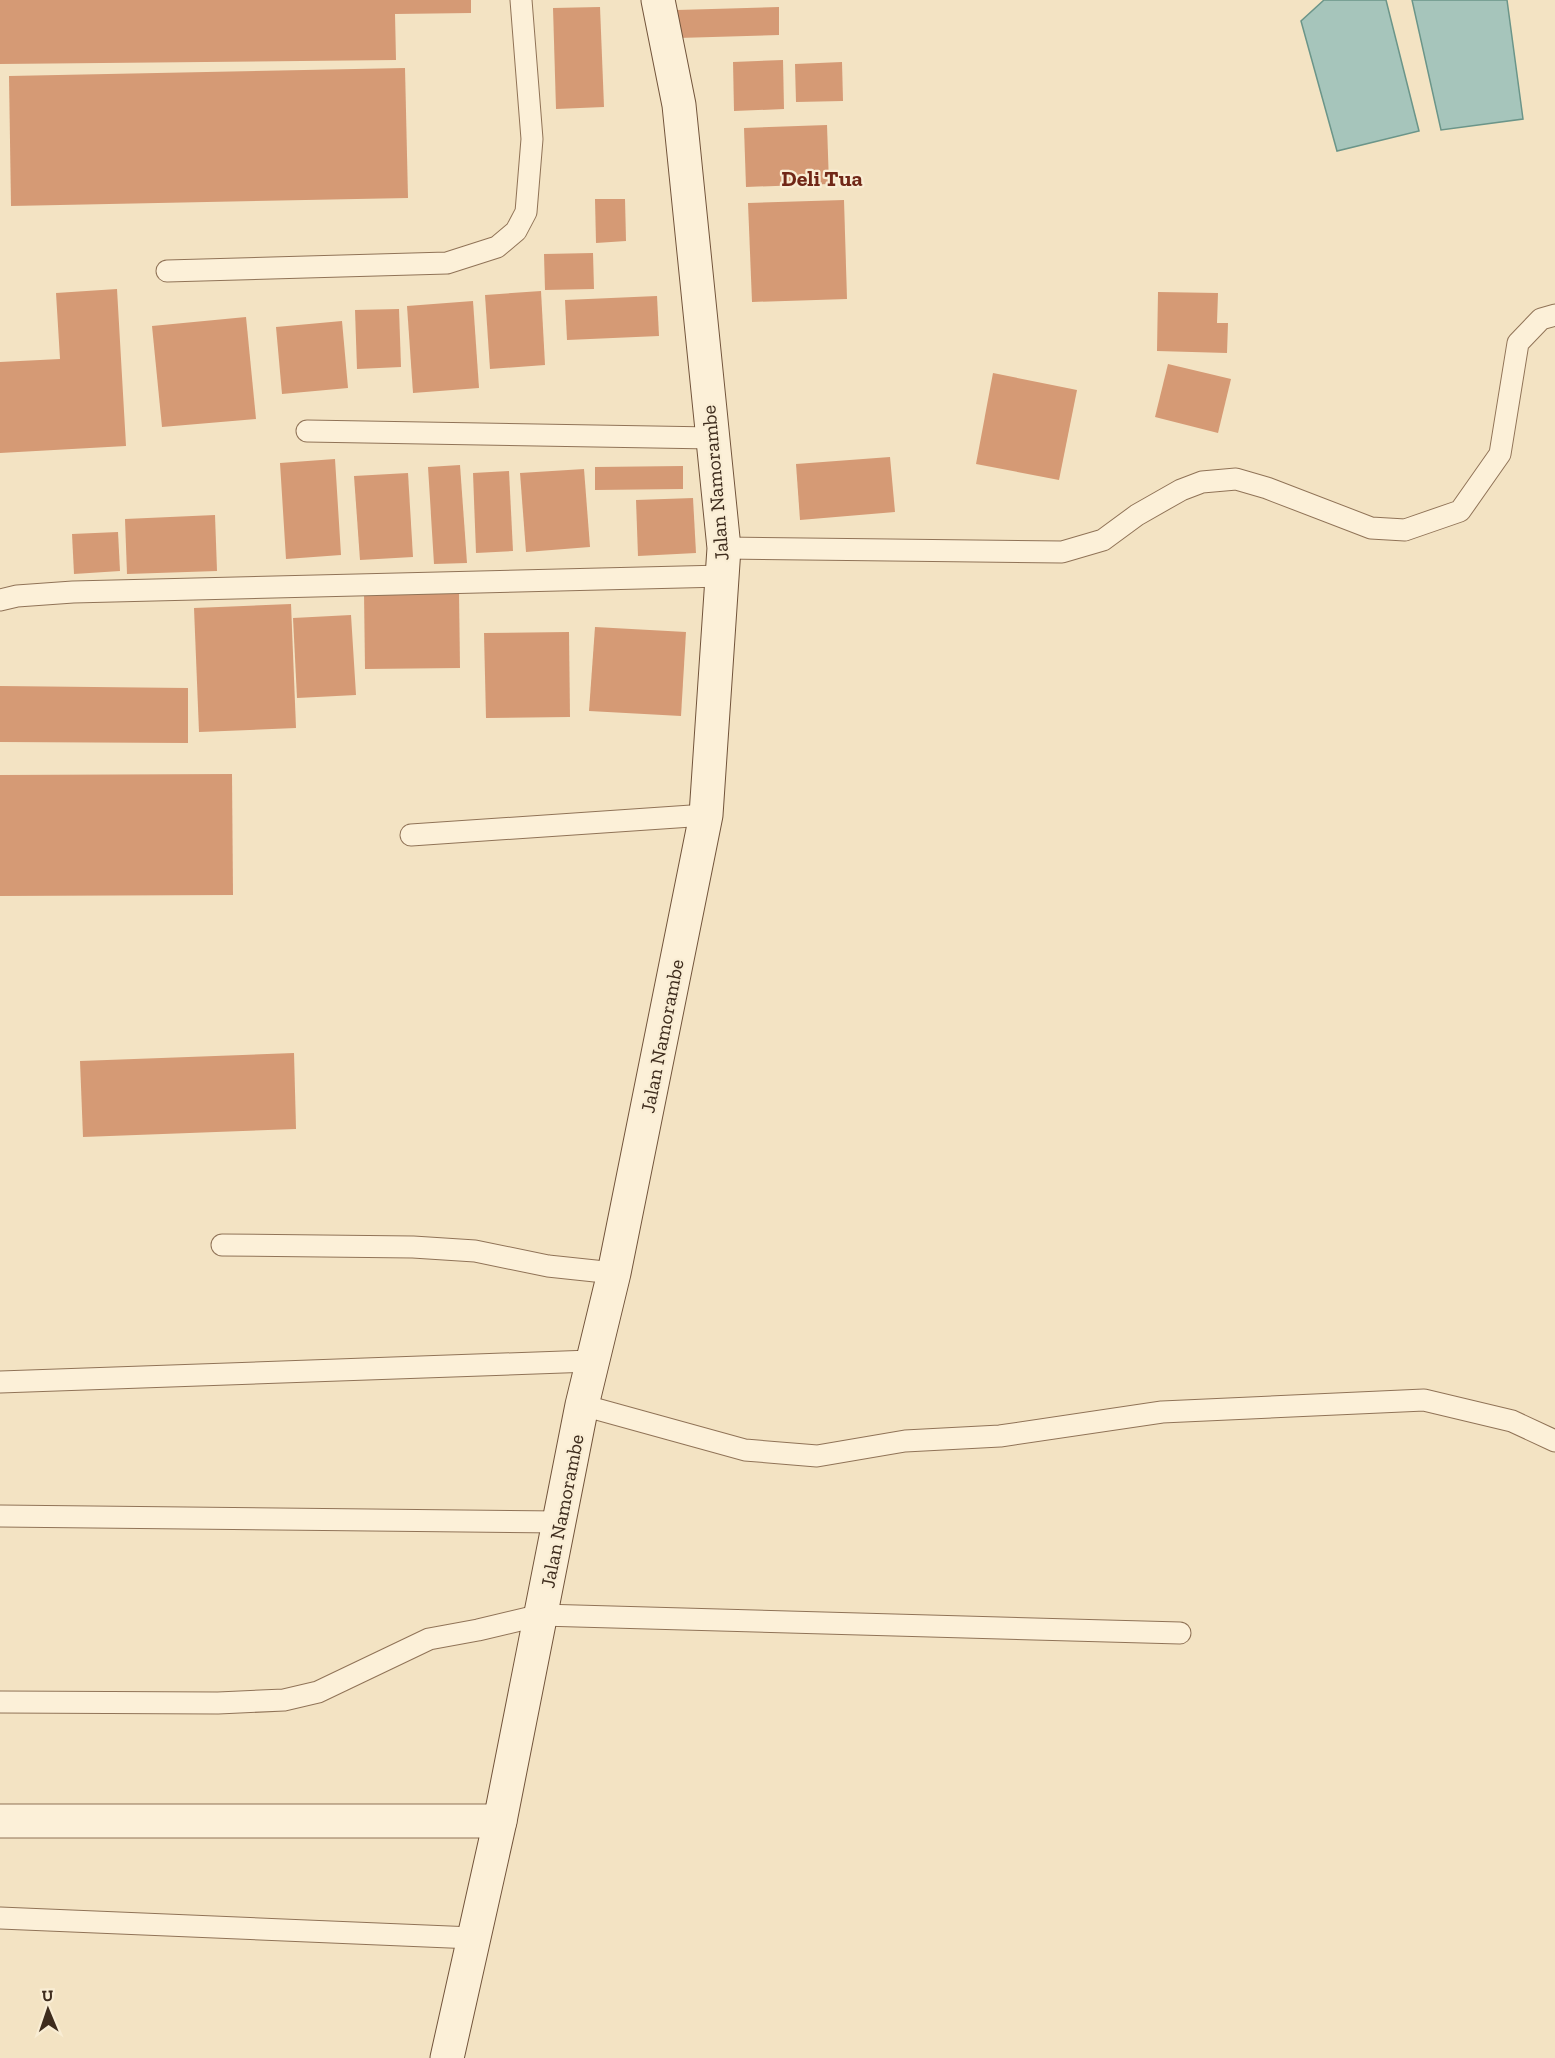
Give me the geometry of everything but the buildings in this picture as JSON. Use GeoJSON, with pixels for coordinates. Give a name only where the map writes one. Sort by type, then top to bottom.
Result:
{"type":"FeatureCollection","features":[{"type":"Feature","properties":{"kind":"main road","name":"Jalan Namorambe"},"geometry":{"type":"LineString","coordinates":[[447,2058],[500,1821],[591,1361],[614,1273],[706,815],[723,562],[679,105],[658,0]]}},
{"type":"Feature","properties":{"kind":"main road"},"geometry":{"type":"LineString","coordinates":[[0,1821],[500,1821]]}},
{"type":"Feature","properties":{"kind":"lane"},"geometry":{"type":"LineString","coordinates":[[167,272],[447,263],[497,247],[516,231],[526,212],[532,139],[521,0]]}},
{"type":"Feature","properties":{"kind":"lane"},"geometry":{"type":"LineString","coordinates":[[0,600],[17,596],[73,592],[723,562],[1062,552],[1103,540],[1137,515],[1181,490],[1202,482],[1236,479],[1267,488],[1371,528],[1405,530],[1460,511],[1500,454],[1518,343],[1541,319],[1555,315]]}},
{"type":"Feature","properties":{"kind":"lane"},"geometry":{"type":"LineString","coordinates":[[307,431],[712,438]]}},
{"type":"Feature","properties":{"kind":"lane"},"geometry":{"type":"LineString","coordinates":[[411,835],[706,815]]}},
{"type":"Feature","properties":{"kind":"lane"},"geometry":{"type":"LineString","coordinates":[[222,1245],[413,1247],[475,1251],[548,1266],[614,1273]]}},
{"type":"Feature","properties":{"kind":"lane"},"geometry":{"type":"LineString","coordinates":[[0,1382],[591,1361]]}},
{"type":"Feature","properties":{"kind":"lane"},"geometry":{"type":"LineString","coordinates":[[582,1405],[745,1450],[818,1456],[905,1441],[1000,1436],[1162,1412],[1424,1400],[1512,1421],[1555,1441]]}},
{"type":"Feature","properties":{"kind":"lane"},"geometry":{"type":"LineString","coordinates":[[0,1516],[560,1521]]}},
{"type":"Feature","properties":{"kind":"lane"},"geometry":{"type":"LineString","coordinates":[[0,1702],[218,1703],[284,1700],[318,1692],[429,1639],[541,1615],[1180,1633]]}},
{"type":"Feature","properties":{"kind":"lane"},"geometry":{"type":"LineString","coordinates":[[0,1918],[473,1938]]}},
{"type":"Feature","properties":{"kind":"water"},"geometry":{"type":"Polygon","coordinates":[[[1324,0],[1386,0],[1419,131],[1337,151],[1301,21],[1324,0]]]}},
{"type":"Feature","properties":{"kind":"water"},"geometry":{"type":"Polygon","coordinates":[[[1412,0],[1507,0],[1523,119],[1441,130],[1412,0]]]}},
{"type":"Feature","properties":{"kind":"district","name":"Deli Tua"},"geometry":{"type":"Point","coordinates":[822,178]}}]}
